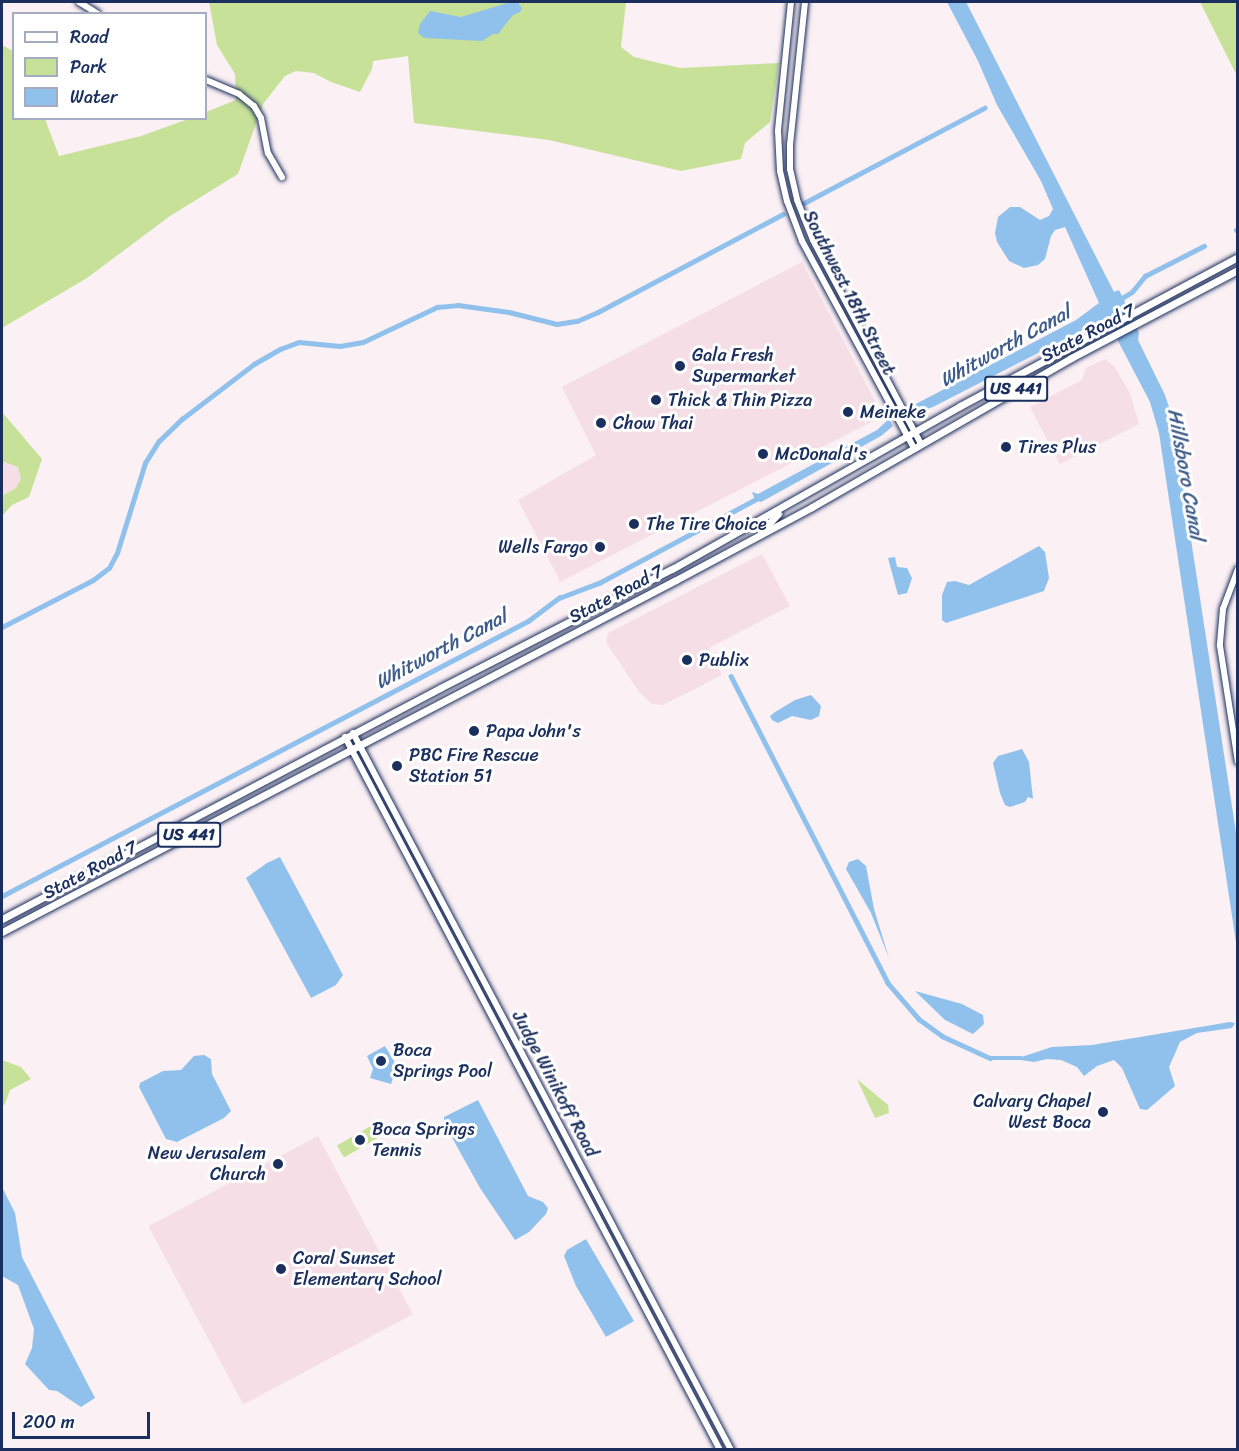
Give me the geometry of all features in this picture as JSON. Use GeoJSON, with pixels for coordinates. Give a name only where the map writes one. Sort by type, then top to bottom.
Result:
{"type":"FeatureCollection","features":[{"type":"Feature","properties":{"kind":"main road","name":"State Road 7"},"geometry":{"type":"LineString","coordinates":[[2,919],[345,737],[652,579],[762,520],[915,431],[1234,259]]}},
{"type":"Feature","properties":{"kind":"main road","name":"State Road 7"},"geometry":{"type":"LineString","coordinates":[[2,932],[735,548],[1112,336],[1237,272]]}},
{"type":"Feature","properties":{"kind":"main road"},"geometry":{"type":"LineString","coordinates":[[759,535],[786,506]]}},
{"type":"Feature","properties":{"kind":"main road"},"geometry":{"type":"LineString","coordinates":[[735,548],[754,533],[762,520]]}},
{"type":"Feature","properties":{"kind":"street"},"geometry":{"type":"LineString","coordinates":[[79,2],[95,12]]}},
{"type":"Feature","properties":{"kind":"street","name":"Southwest 18th Street"},"geometry":{"type":"LineString","coordinates":[[790,2],[778,131],[780,171],[787,201],[802,241],[906,436],[917,446]]}},
{"type":"Feature","properties":{"kind":"street","name":"Southwest 18th Street"},"geometry":{"type":"LineString","coordinates":[[806,2],[790,144],[790,169],[796,200],[813,240],[915,431],[917,446]]}},
{"type":"Feature","properties":{"kind":"street"},"geometry":{"type":"LineString","coordinates":[[207,81],[239,94],[254,106],[261,118],[268,153],[282,177]]}},
{"type":"Feature","properties":{"kind":"street"},"geometry":{"type":"LineString","coordinates":[[1234,259],[1237,272]]}},
{"type":"Feature","properties":{"kind":"street"},"geometry":{"type":"LineString","coordinates":[[1238,569],[1223,609],[1220,646],[1238,762]]}},
{"type":"Feature","properties":{"kind":"street","name":"Judge Winikoff Road"},"geometry":{"type":"LineString","coordinates":[[353,733],[730,1449]]}},
{"type":"Feature","properties":{"kind":"street","name":"Judge Winikoff Road"},"geometry":{"type":"LineString","coordinates":[[345,737],[720,1449]]}},
{"type":"Feature","properties":{"kind":"street"},"geometry":{"type":"LineString","coordinates":[[375,793],[383,789]]}},
{"type":"Feature","properties":{"kind":"shaded area"},"geometry":{"type":"Polygon","coordinates":[[[802,262],[883,416],[554,585],[560,581],[518,500],[596,455],[562,387],[802,262]]]}},
{"type":"Feature","properties":{"kind":"shaded area"},"geometry":{"type":"Polygon","coordinates":[[[1105,359],[1114,366],[1130,393],[1139,424],[1060,464],[1030,407],[1082,380],[1086,368],[1105,359]]]}},
{"type":"Feature","properties":{"kind":"shaded area"},"geometry":{"type":"Polygon","coordinates":[[[2,461],[18,467],[21,479],[16,488],[2,496],[2,461]]]}},
{"type":"Feature","properties":{"kind":"shaded area"},"geometry":{"type":"Polygon","coordinates":[[[762,554],[790,606],[709,648],[722,675],[663,705],[652,704],[639,692],[606,642],[608,633],[762,554]]]}},
{"type":"Feature","properties":{"kind":"shaded area","name":"Coral Sunset Elementary School"},"geometry":{"type":"Polygon","coordinates":[[[318,1136],[413,1314],[243,1404],[148,1226],[318,1136]]]}},
{"type":"Feature","properties":{"kind":"green space"},"geometry":{"type":"Polygon","coordinates":[[[209,2],[626,2],[621,47],[634,57],[680,68],[779,63],[770,122],[745,143],[741,159],[681,171],[549,140],[414,123],[408,56],[373,61],[372,69],[360,92],[331,82],[314,73],[296,71],[285,76],[263,104],[238,174],[170,216],[87,278],[2,328],[2,45],[12,50],[12,120],[45,120],[59,156],[141,136],[185,120],[207,120],[207,112],[236,100],[235,74],[217,45],[209,2]]]}},
{"type":"Feature","properties":{"kind":"green space"},"geometry":{"type":"Polygon","coordinates":[[[1200,2],[1237,2],[1237,76],[1200,2]]]}},
{"type":"Feature","properties":{"kind":"green space"},"geometry":{"type":"Polygon","coordinates":[[[2,412],[42,459],[29,497],[12,505],[2,516],[2,496],[16,488],[21,479],[18,467],[2,461],[2,412]]]}},
{"type":"Feature","properties":{"kind":"green space"},"geometry":{"type":"Polygon","coordinates":[[[2,1060],[21,1067],[31,1079],[10,1090],[2,1106],[2,1060]]]}},
{"type":"Feature","properties":{"kind":"green space"},"geometry":{"type":"Polygon","coordinates":[[[857,1079],[888,1105],[889,1113],[875,1118],[857,1079]]]}},
{"type":"Feature","properties":{"kind":"green space","name":"Boca Springs Tennis"},"geometry":{"type":"Polygon","coordinates":[[[376,1123],[383,1135],[344,1158],[337,1146],[376,1123]]]}},
{"type":"Feature","properties":{"kind":"water"},"geometry":{"type":"Polygon","coordinates":[[[511,2],[518,3],[522,8],[520,12],[513,15],[498,34],[493,34],[482,41],[424,38],[418,33],[420,24],[430,11],[461,17],[511,2]]]}},
{"type":"Feature","properties":{"kind":"water","name":"Hillsboro Canal"},"geometry":{"type":"Polygon","coordinates":[[[947,2],[966,2],[1114,292],[1119,290],[1124,300],[1139,333],[1138,340],[1165,395],[1172,416],[1237,839],[1237,949],[1159,433],[1150,402],[1106,318],[933,407],[914,413],[910,407],[1076,320],[1099,303],[1065,227],[1055,230],[1051,236],[1045,259],[1038,265],[1024,268],[1009,261],[997,242],[995,233],[998,217],[1010,207],[1020,207],[1040,220],[1049,216],[1053,209],[1041,181],[997,105],[978,61],[947,2]]]}},
{"type":"Feature","properties":{"kind":"water"},"geometry":{"type":"Polygon","coordinates":[[[889,419],[893,426],[881,436],[761,502],[755,500],[752,492],[758,494],[877,430],[889,419]]]}},
{"type":"Feature","properties":{"kind":"water"},"geometry":{"type":"Polygon","coordinates":[[[1039,546],[1045,552],[1049,578],[1044,591],[946,623],[942,620],[942,595],[947,582],[955,581],[969,585],[1039,546]]]}},
{"type":"Feature","properties":{"kind":"water"},"geometry":{"type":"Polygon","coordinates":[[[895,557],[897,567],[907,568],[912,578],[907,593],[898,595],[888,558],[895,557]]]}},
{"type":"Feature","properties":{"kind":"water"},"geometry":{"type":"Polygon","coordinates":[[[811,695],[821,706],[819,716],[811,720],[792,716],[778,723],[772,720],[770,716],[775,712],[795,700],[811,695]]]}},
{"type":"Feature","properties":{"kind":"water"},"geometry":{"type":"Polygon","coordinates":[[[1022,749],[1029,762],[1033,799],[1028,797],[1025,802],[1010,807],[1005,805],[1000,793],[993,763],[998,756],[1022,749]]]}},
{"type":"Feature","properties":{"kind":"water"},"geometry":{"type":"Polygon","coordinates":[[[280,857],[343,975],[336,985],[311,998],[246,878],[280,857]]]}},
{"type":"Feature","properties":{"kind":"water"},"geometry":{"type":"Polygon","coordinates":[[[858,859],[866,866],[874,909],[889,958],[871,913],[846,869],[849,862],[858,859]]]}},
{"type":"Feature","properties":{"kind":"water"},"geometry":{"type":"Polygon","coordinates":[[[915,991],[962,1004],[983,1015],[984,1024],[973,1034],[945,1020],[915,991]]]}},
{"type":"Feature","properties":{"kind":"water"},"geometry":{"type":"Polygon","coordinates":[[[1235,1023],[1232,1028],[1197,1033],[1180,1042],[1169,1067],[1175,1086],[1147,1110],[1140,1109],[1122,1068],[1114,1060],[1097,1066],[1084,1076],[1077,1067],[1061,1060],[1047,1059],[1034,1062],[1015,1059],[1052,1047],[1092,1045],[1235,1023]]]}},
{"type":"Feature","properties":{"kind":"water","name":"Boca Springs Pool"},"geometry":{"type":"Polygon","coordinates":[[[385,1046],[397,1066],[391,1084],[370,1078],[373,1069],[367,1056],[385,1046]]]}},
{"type":"Feature","properties":{"kind":"water"},"geometry":{"type":"Polygon","coordinates":[[[204,1055],[211,1059],[212,1074],[231,1111],[224,1118],[177,1142],[166,1139],[139,1087],[140,1083],[163,1071],[181,1070],[194,1056],[204,1055]]]}},
{"type":"Feature","properties":{"kind":"water"},"geometry":{"type":"Polygon","coordinates":[[[478,1100],[528,1196],[543,1202],[548,1208],[546,1214],[529,1232],[515,1240],[480,1188],[444,1123],[444,1117],[478,1100]]]}},
{"type":"Feature","properties":{"kind":"water"},"geometry":{"type":"Polygon","coordinates":[[[2,1187],[15,1213],[22,1257],[95,1398],[81,1407],[57,1391],[49,1390],[25,1364],[32,1348],[34,1329],[18,1285],[2,1276],[2,1187]]]}},
{"type":"Feature","properties":{"kind":"water"},"geometry":{"type":"Polygon","coordinates":[[[586,1239],[634,1321],[606,1337],[576,1286],[564,1256],[567,1250],[586,1239]]]}},
{"type":"Feature","properties":{"kind":"waterway"},"geometry":{"type":"LineString","coordinates":[[804,203],[984,108]]}},
{"type":"Feature","properties":{"kind":"waterway"},"geometry":{"type":"LineString","coordinates":[[2,627],[93,580],[109,568],[117,553],[145,463],[159,441],[182,419],[254,364],[280,349],[299,342],[340,346],[363,342],[437,307],[458,305],[509,312],[557,324],[577,321],[783,214]]}},
{"type":"Feature","properties":{"kind":"waterway"},"geometry":{"type":"LineString","coordinates":[[1119,300],[1132,292],[1145,276],[1204,246]]}},
{"type":"Feature","properties":{"kind":"waterway","name":"Whitworth Canal"},"geometry":{"type":"LineString","coordinates":[[2,896],[528,621],[559,598],[599,583],[760,497]]}},
{"type":"Feature","properties":{"kind":"waterway"},"geometry":{"type":"LineString","coordinates":[[731,676],[888,983],[919,1019],[942,1036],[990,1058],[1021,1058]]}},
{"type":"Feature","properties":{"kind":"place","name":"Gala Fresh Supermarket"},"geometry":{"type":"Point","coordinates":[680,366]}},
{"type":"Feature","properties":{"kind":"place","name":"Thick & Thin Pizza"},"geometry":{"type":"Point","coordinates":[656,400]}},
{"type":"Feature","properties":{"kind":"place","name":"Meineke"},"geometry":{"type":"Point","coordinates":[848,412]}},
{"type":"Feature","properties":{"kind":"place","name":"Chow Thai"},"geometry":{"type":"Point","coordinates":[601,423]}},
{"type":"Feature","properties":{"kind":"place","name":"Tires Plus"},"geometry":{"type":"Point","coordinates":[1006,447]}},
{"type":"Feature","properties":{"kind":"place","name":"McDonald's"},"geometry":{"type":"Point","coordinates":[763,454]}},
{"type":"Feature","properties":{"kind":"place","name":"The Tire Choice"},"geometry":{"type":"Point","coordinates":[634,524]}},
{"type":"Feature","properties":{"kind":"place","name":"Wells Fargo"},"geometry":{"type":"Point","coordinates":[600,547]}},
{"type":"Feature","properties":{"kind":"place","name":"Publix"},"geometry":{"type":"Point","coordinates":[687,660]}},
{"type":"Feature","properties":{"kind":"place","name":"Papa John's"},"geometry":{"type":"Point","coordinates":[474,731]}},
{"type":"Feature","properties":{"kind":"place","name":"PBC Fire Rescue Station 51"},"geometry":{"type":"Point","coordinates":[397,766]}},
{"type":"Feature","properties":{"kind":"place","name":"Boca Springs Pool"},"geometry":{"type":"Point","coordinates":[381,1061]}},
{"type":"Feature","properties":{"kind":"place","name":"Calvary Chapel West Boca"},"geometry":{"type":"Point","coordinates":[1103,1112]}},
{"type":"Feature","properties":{"kind":"place","name":"Boca Springs Tennis"},"geometry":{"type":"Point","coordinates":[360,1140]}},
{"type":"Feature","properties":{"kind":"place","name":"New Jerusalem Church"},"geometry":{"type":"Point","coordinates":[278,1164]}},
{"type":"Feature","properties":{"kind":"place","name":"Coral Sunset Elementary School"},"geometry":{"type":"Point","coordinates":[281,1269]}}]}
